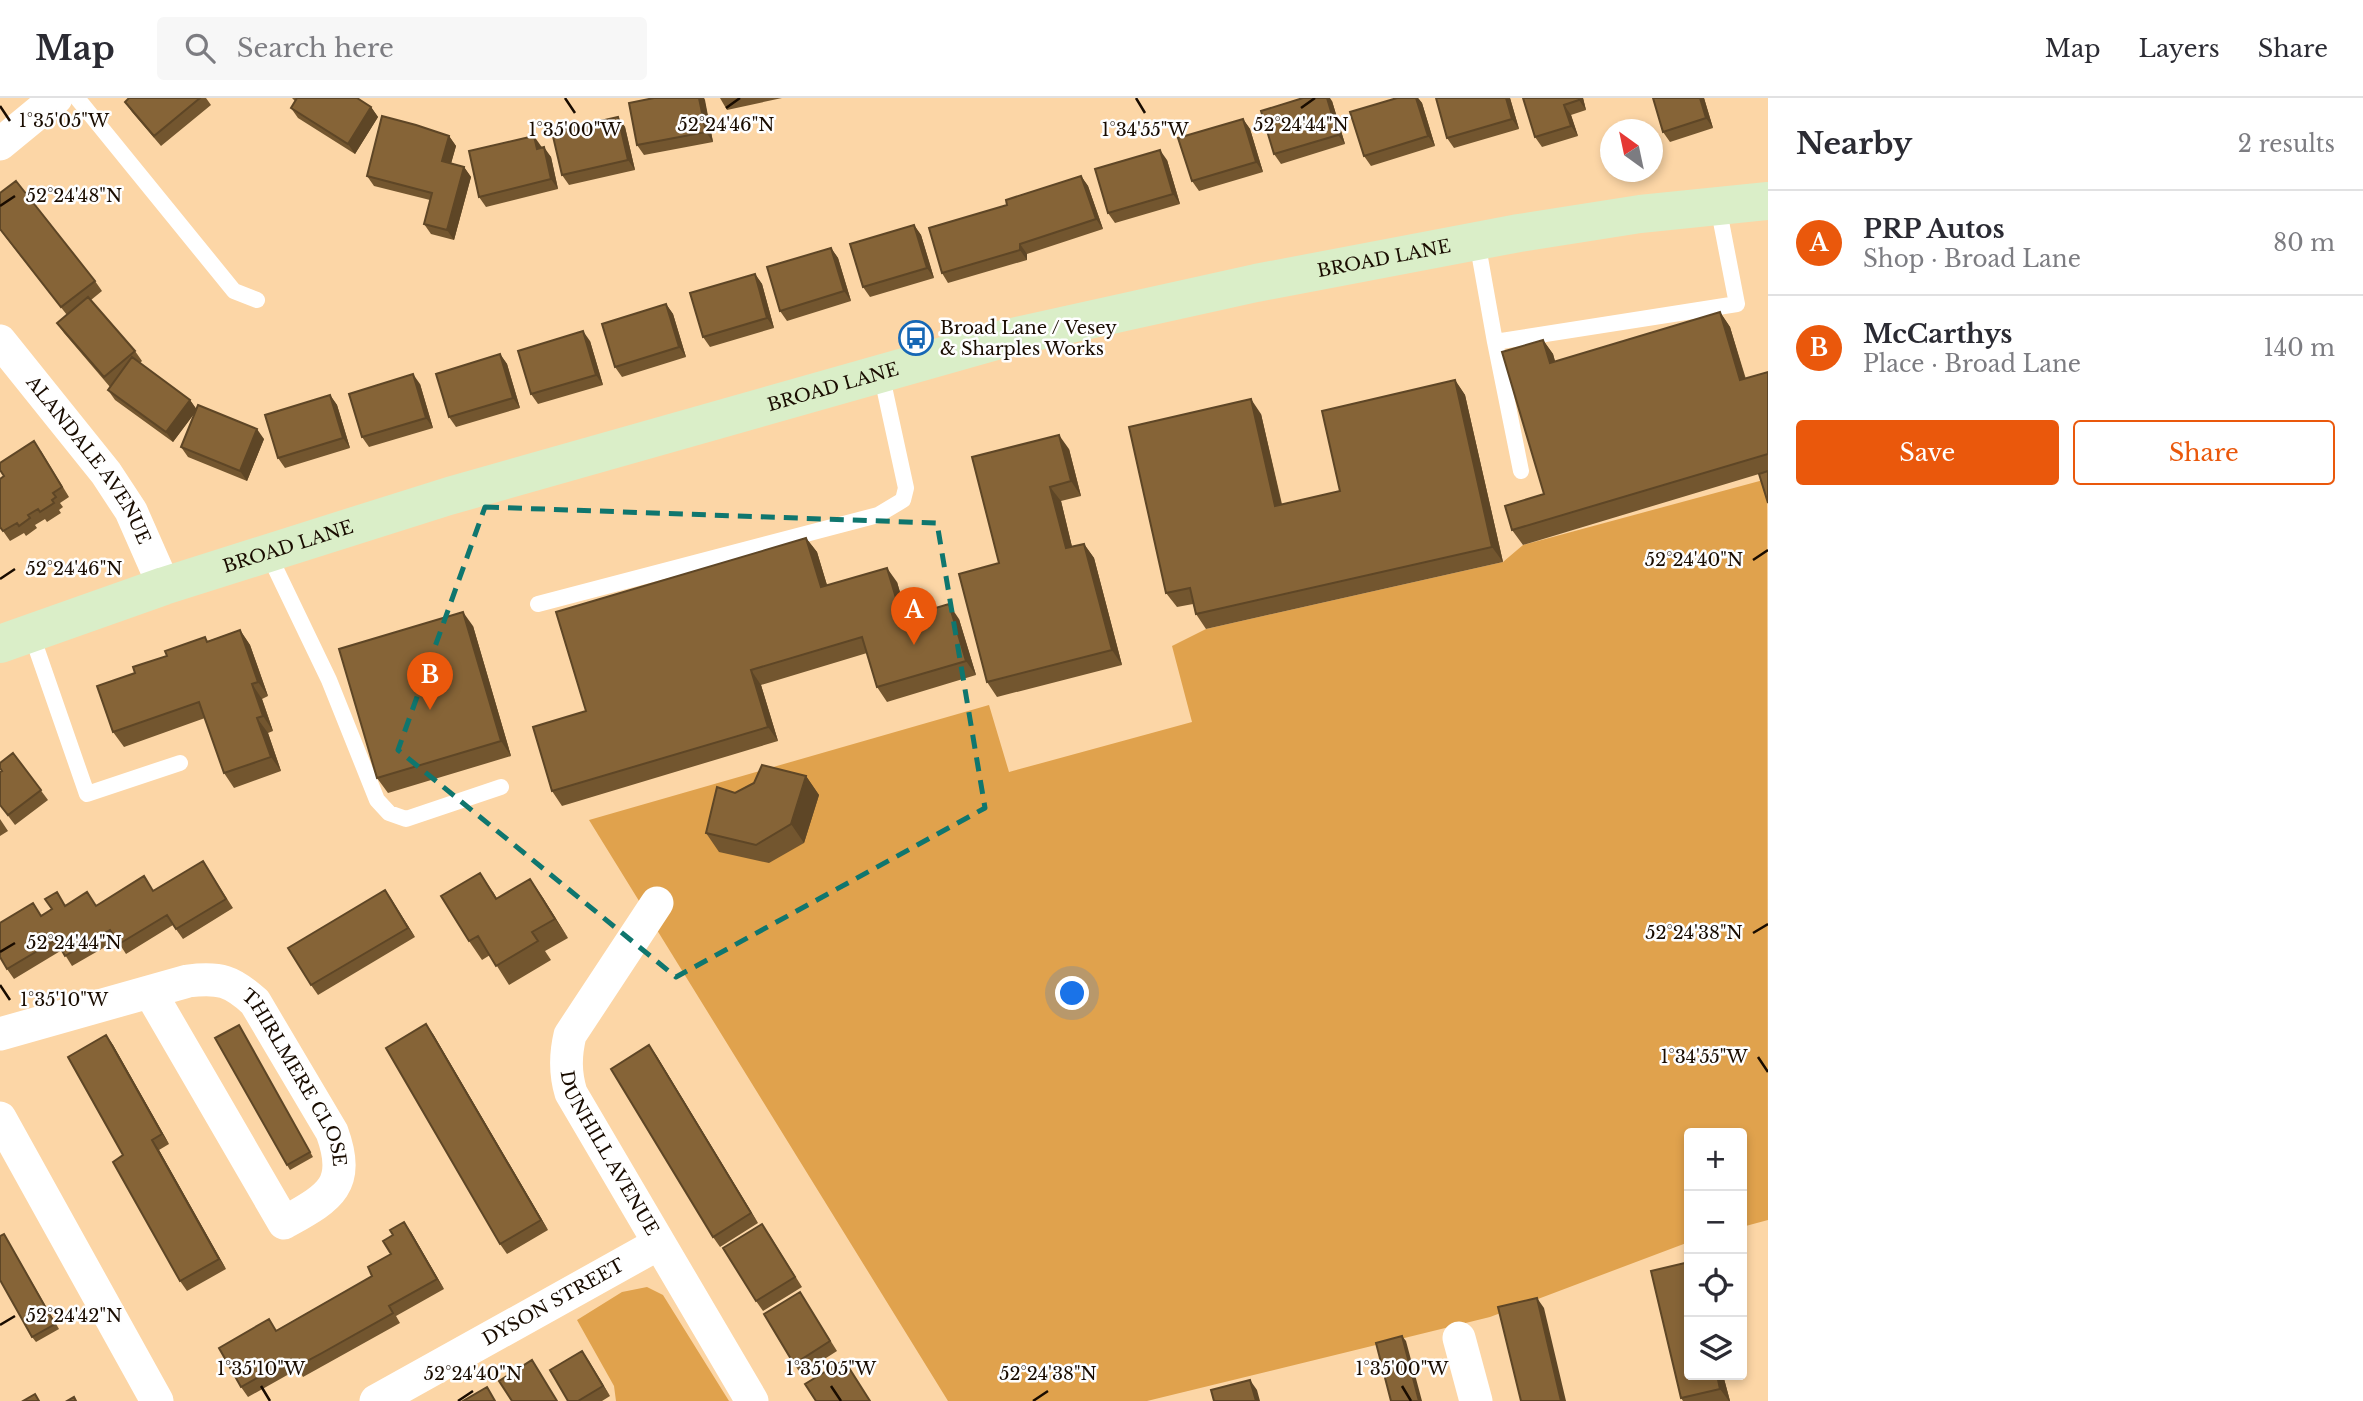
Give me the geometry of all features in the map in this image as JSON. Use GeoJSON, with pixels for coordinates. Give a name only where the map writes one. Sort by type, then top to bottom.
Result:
{"type":"FeatureCollection","features":[{"type":"Feature","properties":{"kind":"street"},"geometry":{"type":"LineString","coordinates":[[0,144],[56,98]]}},
{"type":"Feature","properties":{"kind":"street","name":"BROAD LANE"},"geometry":{"type":"LineString","coordinates":[[16,639],[164,586],[449,496],[1003,339],[1229,288],[1477,241],[1640,214],[1768,201]]}},
{"type":"Feature","properties":{"kind":"street","name":"ALANDALE AVENUE"},"geometry":{"type":"LineString","coordinates":[[0,341],[106,473],[131,511],[164,586]]}},
{"type":"Feature","properties":{"kind":"street","name":"DUNHILL AVENUE"},"geometry":{"type":"LineString","coordinates":[[657,903],[570,1035],[567,1079],[571,1093],[752,1401]]}},
{"type":"Feature","properties":{"kind":"street","name":"THIRLMERE CLOSE"},"geometry":{"type":"LineString","coordinates":[[0,1034],[188,981],[214,978],[238,987],[255,1002],[332,1132],[339,1152],[337,1182],[316,1205],[284,1223],[150,992]]}},
{"type":"Feature","properties":{"kind":"street"},"geometry":{"type":"LineString","coordinates":[[0,1118],[10,1158],[157,1401]]}},
{"type":"Feature","properties":{"kind":"street","name":"DYSON STREET"},"geometry":{"type":"LineString","coordinates":[[376,1401],[659,1244]]}},
{"type":"Feature","properties":{"kind":"street"},"geometry":{"type":"LineString","coordinates":[[1459,1338],[1476,1401]]}},
{"type":"Feature","properties":{"kind":"lane"},"geometry":{"type":"LineString","coordinates":[[78,98],[234,291],[257,300]]}},
{"type":"Feature","properties":{"kind":"lane"},"geometry":{"type":"LineString","coordinates":[[1495,342],[1737,304],[1718,206]]}},
{"type":"Feature","properties":{"kind":"lane"},"geometry":{"type":"LineString","coordinates":[[1477,241],[1521,471]]}},
{"type":"Feature","properties":{"kind":"lane"},"geometry":{"type":"LineString","coordinates":[[538,604],[878,515],[903,500],[906,488],[881,373]]}},
{"type":"Feature","properties":{"kind":"lane"},"geometry":{"type":"LineString","coordinates":[[268,553],[329,680],[377,800],[388,813],[406,819],[501,787]]}},
{"type":"Feature","properties":{"kind":"lane"},"geometry":{"type":"LineString","coordinates":[[16,639],[87,793],[180,763]]}},
{"type":"Feature","properties":{"kind":"highlighted area"},"geometry":{"type":"Polygon","coordinates":[[[485,507],[937,523],[985,808],[676,977],[398,750],[485,507]]]}},
{"type":"Feature","properties":{"kind":"shaded area"},"geometry":{"type":"Polygon","coordinates":[[[1767,479],[1768,1220],[1747,1226],[1747,1128],[1684,1128],[1684,1244],[1490,1317],[1147,1401],[948,1401],[589,820],[989,705],[1009,772],[1192,722],[1172,646],[1206,629],[1503,562],[1523,545],[1767,479]]]}},
{"type":"Feature","properties":{"kind":"shaded area"},"geometry":{"type":"Polygon","coordinates":[[[647,1287],[663,1295],[729,1401],[616,1401],[614,1386],[577,1320],[622,1292],[647,1287]]]}},
{"type":"Feature","properties":{"kind":"building"},"geometry":{"type":"Polygon","coordinates":[[[129,98],[200,98],[154,136],[125,102],[129,98]]]}},
{"type":"Feature","properties":{"kind":"building"},"geometry":{"type":"Polygon","coordinates":[[[297,98],[357,98],[371,107],[348,144],[291,108],[297,98]]]}},
{"type":"Feature","properties":{"kind":"building"},"geometry":{"type":"Polygon","coordinates":[[[654,98],[699,98],[706,132],[637,145],[629,103],[654,98]]]}},
{"type":"Feature","properties":{"kind":"building"},"geometry":{"type":"Polygon","coordinates":[[[1303,98],[1327,98],[1338,135],[1274,154],[1261,111],[1303,98]]]}},
{"type":"Feature","properties":{"kind":"building"},"geometry":{"type":"Polygon","coordinates":[[[1397,98],[1416,98],[1428,136],[1364,156],[1350,112],[1397,98]]]}},
{"type":"Feature","properties":{"kind":"building"},"geometry":{"type":"Polygon","coordinates":[[[1436,98],[1506,98],[1512,119],[1447,138],[1436,98]]]}},
{"type":"Feature","properties":{"kind":"building"},"geometry":{"type":"Polygon","coordinates":[[[1523,98],[1579,100],[1564,105],[1571,126],[1535,137],[1523,98]]]}},
{"type":"Feature","properties":{"kind":"building"},"geometry":{"type":"Polygon","coordinates":[[[1653,98],[1700,98],[1706,118],[1663,132],[1663,119],[1659,119],[1653,98]]]}},
{"type":"Feature","properties":{"kind":"building"},"geometry":{"type":"Polygon","coordinates":[[[382,116],[449,136],[442,161],[464,167],[447,230],[424,224],[432,193],[367,176],[382,116]]]}},
{"type":"Feature","properties":{"kind":"building"},"geometry":{"type":"Polygon","coordinates":[[[618,117],[628,160],[562,175],[552,132],[618,117]]]}},
{"type":"Feature","properties":{"kind":"building"},"geometry":{"type":"Polygon","coordinates":[[[1243,119],[1256,162],[1192,181],[1178,138],[1243,119]]]}},
{"type":"Feature","properties":{"kind":"building"},"geometry":{"type":"Polygon","coordinates":[[[534,136],[537,149],[544,147],[551,179],[479,197],[469,151],[534,136]]]}},
{"type":"Feature","properties":{"kind":"building"},"geometry":{"type":"Polygon","coordinates":[[[1160,150],[1173,194],[1108,213],[1095,169],[1160,150]]]}},
{"type":"Feature","properties":{"kind":"building"},"geometry":{"type":"Polygon","coordinates":[[[1081,176],[1096,219],[1020,244],[1020,250],[942,273],[929,228],[1007,205],[1006,200],[1081,176]]]}},
{"type":"Feature","properties":{"kind":"building"},"geometry":{"type":"Polygon","coordinates":[[[16,181],[95,281],[61,307],[0,229],[0,193],[16,181]]]}},
{"type":"Feature","properties":{"kind":"building"},"geometry":{"type":"Polygon","coordinates":[[[914,225],[927,268],[863,287],[850,244],[914,225]]]}},
{"type":"Feature","properties":{"kind":"building"},"geometry":{"type":"Polygon","coordinates":[[[831,248],[844,291],[780,311],[767,267],[831,248]]]}},
{"type":"Feature","properties":{"kind":"building"},"geometry":{"type":"Polygon","coordinates":[[[755,274],[767,318],[703,337],[690,293],[755,274]]]}},
{"type":"Feature","properties":{"kind":"building"},"geometry":{"type":"Polygon","coordinates":[[[88,297],[135,351],[104,377],[57,323],[88,297]]]}},
{"type":"Feature","properties":{"kind":"building"},"geometry":{"type":"Polygon","coordinates":[[[666,304],[679,347],[615,367],[602,324],[666,304]]]}},
{"type":"Feature","properties":{"kind":"building"},"geometry":{"type":"Polygon","coordinates":[[[1720,312],[1740,380],[1768,372],[1768,454],[1512,530],[1505,506],[1544,494],[1502,352],[1543,340],[1550,363],[1720,312]]]}},
{"type":"Feature","properties":{"kind":"building"},"geometry":{"type":"Polygon","coordinates":[[[583,331],[596,375],[531,394],[518,351],[583,331]]]}},
{"type":"Feature","properties":{"kind":"building"},"geometry":{"type":"Polygon","coordinates":[[[500,354],[513,398],[449,417],[436,374],[500,354]]]}},
{"type":"Feature","properties":{"kind":"building"},"geometry":{"type":"Polygon","coordinates":[[[132,357],[190,400],[166,432],[108,390],[132,357]]]}},
{"type":"Feature","properties":{"kind":"building"},"geometry":{"type":"Polygon","coordinates":[[[413,374],[426,418],[362,437],[349,394],[413,374]]]}},
{"type":"Feature","properties":{"kind":"building"},"geometry":{"type":"Polygon","coordinates":[[[1455,380],[1492,547],[1196,614],[1190,588],[1166,593],[1129,427],[1251,399],[1275,506],[1340,491],[1322,411],[1455,380]]]}},
{"type":"Feature","properties":{"kind":"building"},"geometry":{"type":"Polygon","coordinates":[[[330,395],[343,438],[278,458],[265,415],[330,395]]]}},
{"type":"Feature","properties":{"kind":"building"},"geometry":{"type":"Polygon","coordinates":[[[198,405],[257,429],[240,471],[181,447],[198,405]]]}},
{"type":"Feature","properties":{"kind":"building"},"geometry":{"type":"Polygon","coordinates":[[[1059,435],[1071,481],[1050,487],[1066,548],[1084,544],[1112,650],[987,682],[959,574],[999,563],[972,457],[1059,435]]]}},
{"type":"Feature","properties":{"kind":"building"},"geometry":{"type":"Polygon","coordinates":[[[34,441],[62,487],[53,493],[56,497],[52,500],[54,503],[40,512],[38,509],[28,515],[30,518],[19,526],[17,523],[3,531],[0,527],[0,479],[4,476],[0,463],[34,441]]]}},
{"type":"Feature","properties":{"kind":"building"},"geometry":{"type":"Polygon","coordinates":[[[1768,471],[1768,503],[1759,474],[1768,471]]]}},
{"type":"Feature","properties":{"kind":"building"},"geometry":{"type":"Polygon","coordinates":[[[806,538],[821,587],[887,568],[902,618],[949,604],[966,661],[877,687],[862,637],[751,670],[768,727],[552,791],[533,727],[586,711],[556,612],[806,538]]]}},
{"type":"Feature","properties":{"kind":"building"},"geometry":{"type":"Polygon","coordinates":[[[463,612],[501,741],[377,778],[339,649],[463,612]]]}},
{"type":"Feature","properties":{"kind":"building"},"geometry":{"type":"Polygon","coordinates":[[[240,630],[258,682],[252,684],[263,716],[257,718],[271,757],[224,773],[199,702],[113,732],[97,686],[135,673],[133,667],[167,656],[165,651],[205,637],[207,642],[240,630]]]}},
{"type":"Feature","properties":{"kind":"building"},"geometry":{"type":"Polygon","coordinates":[[[13,753],[41,790],[8,815],[0,805],[0,763],[13,753]]]}},
{"type":"Feature","properties":{"kind":"building"},"geometry":{"type":"Polygon","coordinates":[[[762,765],[806,776],[791,824],[756,845],[706,833],[717,787],[735,793],[754,783],[762,765]]]}},
{"type":"Feature","properties":{"kind":"building"},"geometry":{"type":"Polygon","coordinates":[[[203,861],[226,899],[176,929],[167,915],[119,944],[110,930],[65,956],[56,940],[7,969],[0,957],[0,923],[33,903],[41,916],[52,909],[45,899],[57,892],[65,906],[87,892],[96,906],[144,876],[153,891],[203,861]]]}},
{"type":"Feature","properties":{"kind":"building"},"geometry":{"type":"Polygon","coordinates":[[[480,873],[496,899],[530,879],[555,919],[532,932],[538,941],[496,966],[478,936],[469,941],[441,896],[480,873]]]}},
{"type":"Feature","properties":{"kind":"building"},"geometry":{"type":"Polygon","coordinates":[[[385,890],[408,928],[311,985],[288,948],[385,890]]]}},
{"type":"Feature","properties":{"kind":"building"},"geometry":{"type":"Polygon","coordinates":[[[426,1024],[541,1220],[500,1244],[386,1048],[426,1024]]]}},
{"type":"Feature","properties":{"kind":"building"},"geometry":{"type":"Polygon","coordinates":[[[239,1025],[310,1152],[287,1165],[215,1038],[239,1025]]]}},
{"type":"Feature","properties":{"kind":"building"},"geometry":{"type":"Polygon","coordinates":[[[106,1035],[162,1134],[152,1140],[219,1259],[180,1281],[113,1162],[123,1155],[68,1057],[106,1035]]]}},
{"type":"Feature","properties":{"kind":"building"},"geometry":{"type":"Polygon","coordinates":[[[649,1045],[751,1213],[713,1237],[611,1069],[649,1045]]]}},
{"type":"Feature","properties":{"kind":"building"},"geometry":{"type":"Polygon","coordinates":[[[404,1222],[437,1279],[389,1306],[393,1313],[322,1353],[296,1367],[291,1359],[241,1387],[219,1348],[269,1319],[276,1331],[372,1276],[368,1267],[391,1254],[383,1241],[393,1235],[390,1230],[404,1222]]]}},
{"type":"Feature","properties":{"kind":"building"},"geometry":{"type":"Polygon","coordinates":[[[762,1224],[795,1277],[756,1301],[723,1248],[762,1224]]]}},
{"type":"Feature","properties":{"kind":"building"},"geometry":{"type":"Polygon","coordinates":[[[4,1234],[55,1324],[32,1337],[0,1280],[0,1236],[4,1234]]]}},
{"type":"Feature","properties":{"kind":"building"},"geometry":{"type":"Polygon","coordinates":[[[1684,1263],[1684,1380],[1718,1380],[1720,1389],[1681,1398],[1651,1271],[1684,1263]]]}},
{"type":"Feature","properties":{"kind":"building"},"geometry":{"type":"Polygon","coordinates":[[[800,1292],[830,1341],[794,1364],[764,1314],[800,1292]]]}},
{"type":"Feature","properties":{"kind":"building"},"geometry":{"type":"Polygon","coordinates":[[[1537,1298],[1561,1401],[1521,1401],[1498,1307],[1537,1298]]]}},
{"type":"Feature","properties":{"kind":"building"},"geometry":{"type":"Polygon","coordinates":[[[1402,1336],[1419,1401],[1391,1401],[1376,1343],[1402,1336]]]}},
{"type":"Feature","properties":{"kind":"building"},"geometry":{"type":"Polygon","coordinates":[[[582,1351],[603,1386],[578,1401],[568,1401],[550,1370],[582,1351]]]}},
{"type":"Feature","properties":{"kind":"building"},"geometry":{"type":"Polygon","coordinates":[[[532,1360],[557,1401],[512,1401],[499,1381],[532,1360]]]}},
{"type":"Feature","properties":{"kind":"building"},"geometry":{"type":"Polygon","coordinates":[[[844,1360],[870,1401],[816,1401],[805,1384],[844,1360]]]}},
{"type":"Feature","properties":{"kind":"building"},"geometry":{"type":"Polygon","coordinates":[[[1250,1380],[1256,1401],[1214,1401],[1211,1390],[1250,1380]]]}},
{"type":"Feature","properties":{"kind":"building"},"geometry":{"type":"Polygon","coordinates":[[[487,1387],[495,1401],[463,1401],[487,1387]]]}},
{"type":"Feature","properties":{"kind":"building"},"geometry":{"type":"Polygon","coordinates":[[[35,1394],[39,1401],[23,1401],[35,1394]]]}},
{"type":"Feature","properties":{"kind":"place","name":"Broad Lane / Vesey & Sharples Works"},"geometry":{"type":"Point","coordinates":[916,338]}},
{"type":"Feature","properties":{"kind":"place","name":"PRP Autos"},"geometry":{"type":"Point","coordinates":[914,645]}},
{"type":"Feature","properties":{"kind":"place","name":"McCarthys"},"geometry":{"type":"Point","coordinates":[430,710]}}]}
